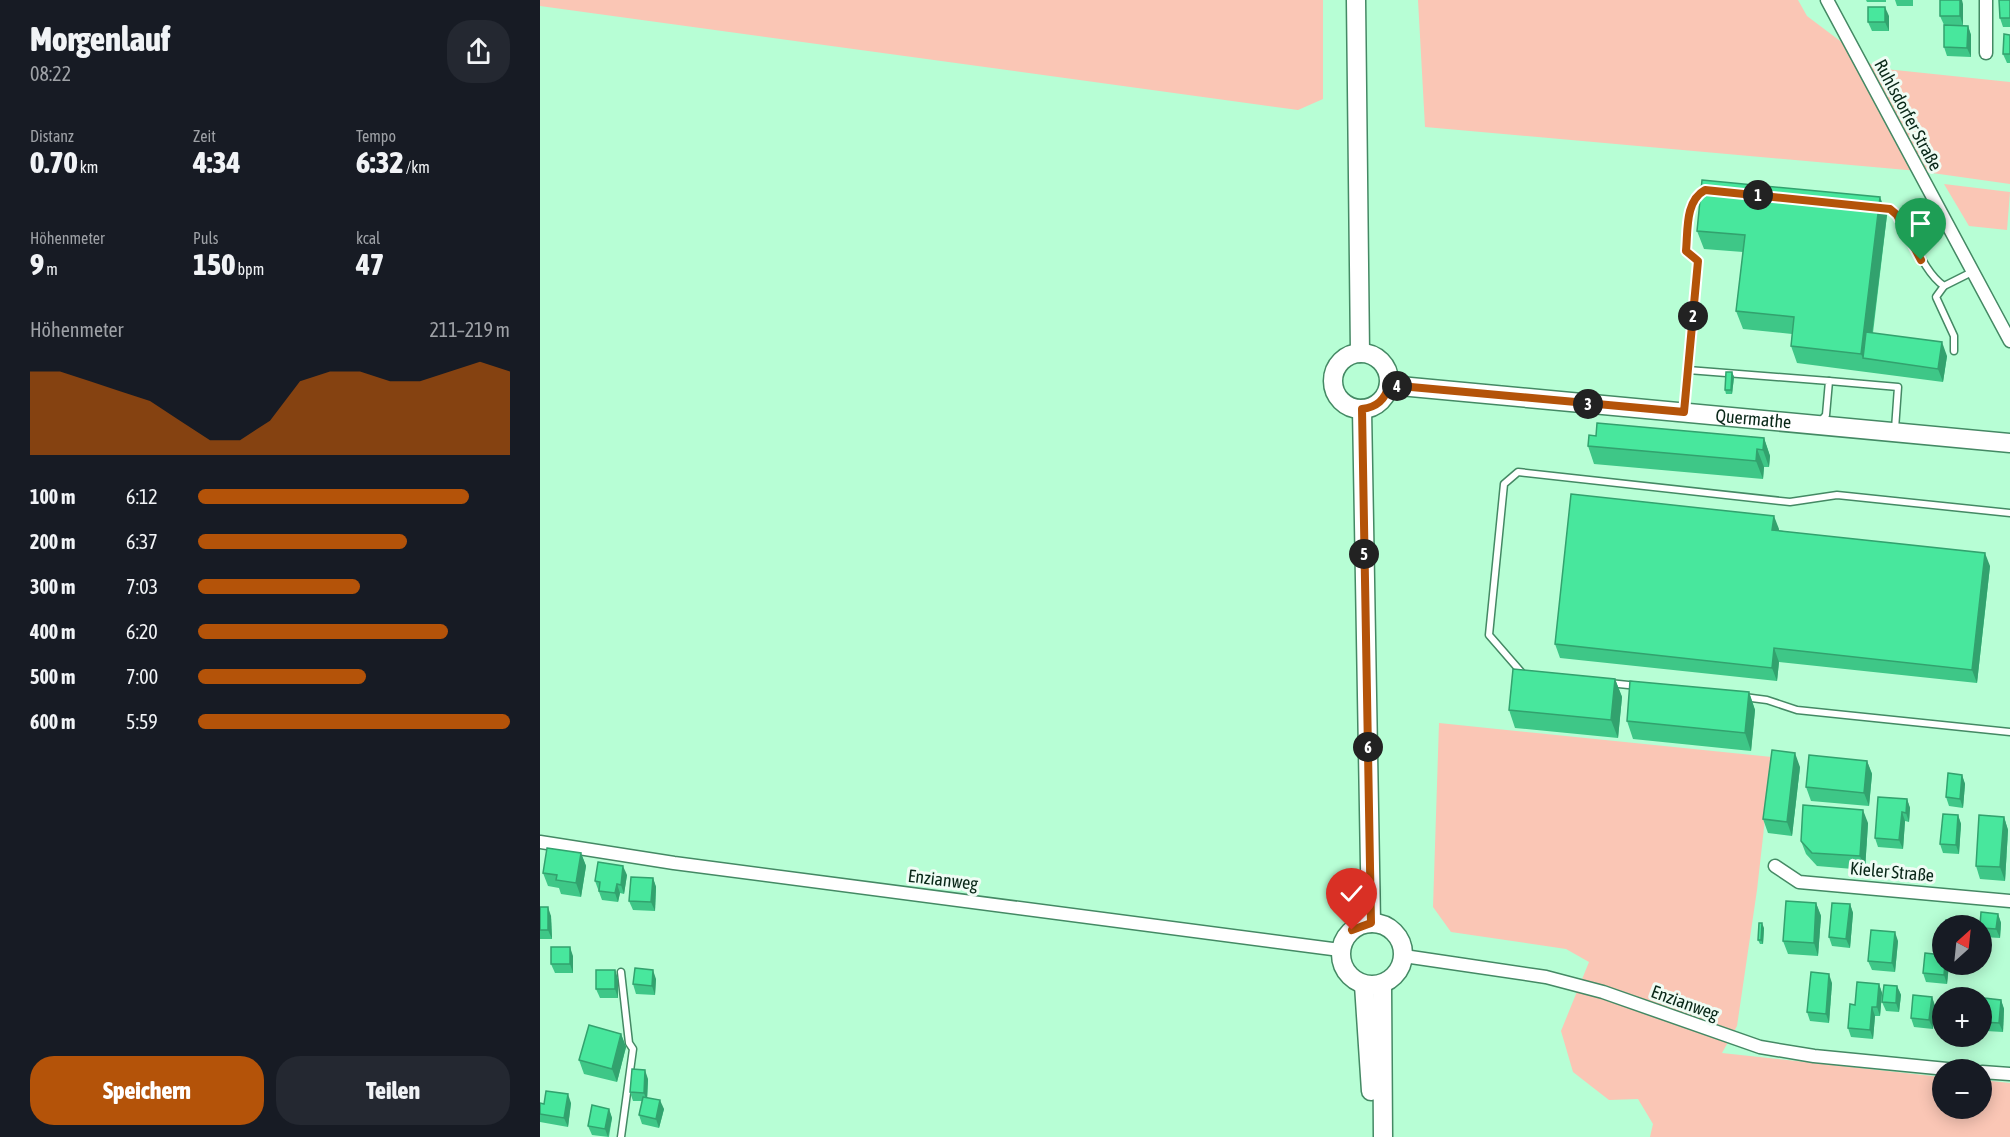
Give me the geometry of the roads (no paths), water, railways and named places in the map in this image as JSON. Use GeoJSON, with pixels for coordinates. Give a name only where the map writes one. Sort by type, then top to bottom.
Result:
{"type":"FeatureCollection","features":[{"type":"Feature","properties":{"kind":"main road"},"geometry":{"type":"LineString","coordinates":[[1356,0],[1360,353]]}},
{"type":"Feature","properties":{"kind":"main road"},"geometry":{"type":"LineString","coordinates":[[1360,353],[1378,359],[1388,375],[1389,385],[1387,392],[1377,405],[1362,409],[1344,403],[1334,387],[1333,377],[1342,360],[1360,353]]}},
{"type":"Feature","properties":{"kind":"main road","name":"Quermathe"},"geometry":{"type":"LineString","coordinates":[[1389,385],[2010,443]]}},
{"type":"Feature","properties":{"kind":"main road"},"geometry":{"type":"LineString","coordinates":[[1362,409],[1371,923]]}},
{"type":"Feature","properties":{"kind":"main road"},"geometry":{"type":"LineString","coordinates":[[1371,923],[1380,924],[1395,933],[1403,948],[1404,956],[1397,973],[1373,984],[1348,975],[1343,966],[1341,947],[1352,930],[1371,923]]}},
{"type":"Feature","properties":{"kind":"main road"},"geometry":{"type":"LineString","coordinates":[[1373,984],[1373,1137]]}},
{"type":"Feature","properties":{"kind":"main road"},"geometry":{"type":"LineString","coordinates":[[1373,984],[1383,1137]]}},
{"type":"Feature","properties":{"kind":"street","name":"Ruhlsdorfer Straße"},"geometry":{"type":"LineString","coordinates":[[1827,0],[2010,341]]}},
{"type":"Feature","properties":{"kind":"street"},"geometry":{"type":"LineString","coordinates":[[1986,0],[1986,53]]}},
{"type":"Feature","properties":{"kind":"street","name":"Enzianweg"},"geometry":{"type":"LineString","coordinates":[[540,842],[697,866],[1340,950],[1341,947]]}},
{"type":"Feature","properties":{"kind":"street","name":"Kieler Straße"},"geometry":{"type":"LineString","coordinates":[[1775,866],[1799,882],[2010,901]]}},
{"type":"Feature","properties":{"kind":"street","name":"Enzianweg"},"geometry":{"type":"LineString","coordinates":[[1404,956],[1546,977],[1603,992],[1760,1047],[1814,1056],[1932,1068]]}},
{"type":"Feature","properties":{"kind":"street"},"geometry":{"type":"LineString","coordinates":[[1992,1073],[2010,1074]]}},
{"type":"Feature","properties":{"kind":"lane"},"geometry":{"type":"LineString","coordinates":[[1684,412],[1698,261],[1686,251],[1691,205],[1696,195],[1705,190],[1716,191]]}},
{"type":"Feature","properties":{"kind":"lane"},"geometry":{"type":"LineString","coordinates":[[1866,206],[1890,209],[1897,215],[1921,260],[1935,280],[1944,286]]}},
{"type":"Feature","properties":{"kind":"lane"},"geometry":{"type":"LineString","coordinates":[[1954,351],[1954,336],[1936,297],[1944,286],[1972,272]]}},
{"type":"Feature","properties":{"kind":"lane"},"geometry":{"type":"LineString","coordinates":[[1688,370],[1898,387],[1894,432]]}},
{"type":"Feature","properties":{"kind":"lane"},"geometry":{"type":"LineString","coordinates":[[1818,425],[1826,415],[1829,381]]}},
{"type":"Feature","properties":{"kind":"lane"},"geometry":{"type":"LineString","coordinates":[[1531,674],[1519,673],[1489,635],[1504,484],[1518,472],[1790,502],[1837,495],[2010,513]]}},
{"type":"Feature","properties":{"kind":"lane"},"geometry":{"type":"LineString","coordinates":[[1602,682],[1649,687]]}},
{"type":"Feature","properties":{"kind":"lane"},"geometry":{"type":"LineString","coordinates":[[1732,696],[1767,700],[1797,710],[2010,732]]}},
{"type":"Feature","properties":{"kind":"lane"},"geometry":{"type":"LineString","coordinates":[[621,972],[629,1043],[633,1049],[621,1137]]}}]}
